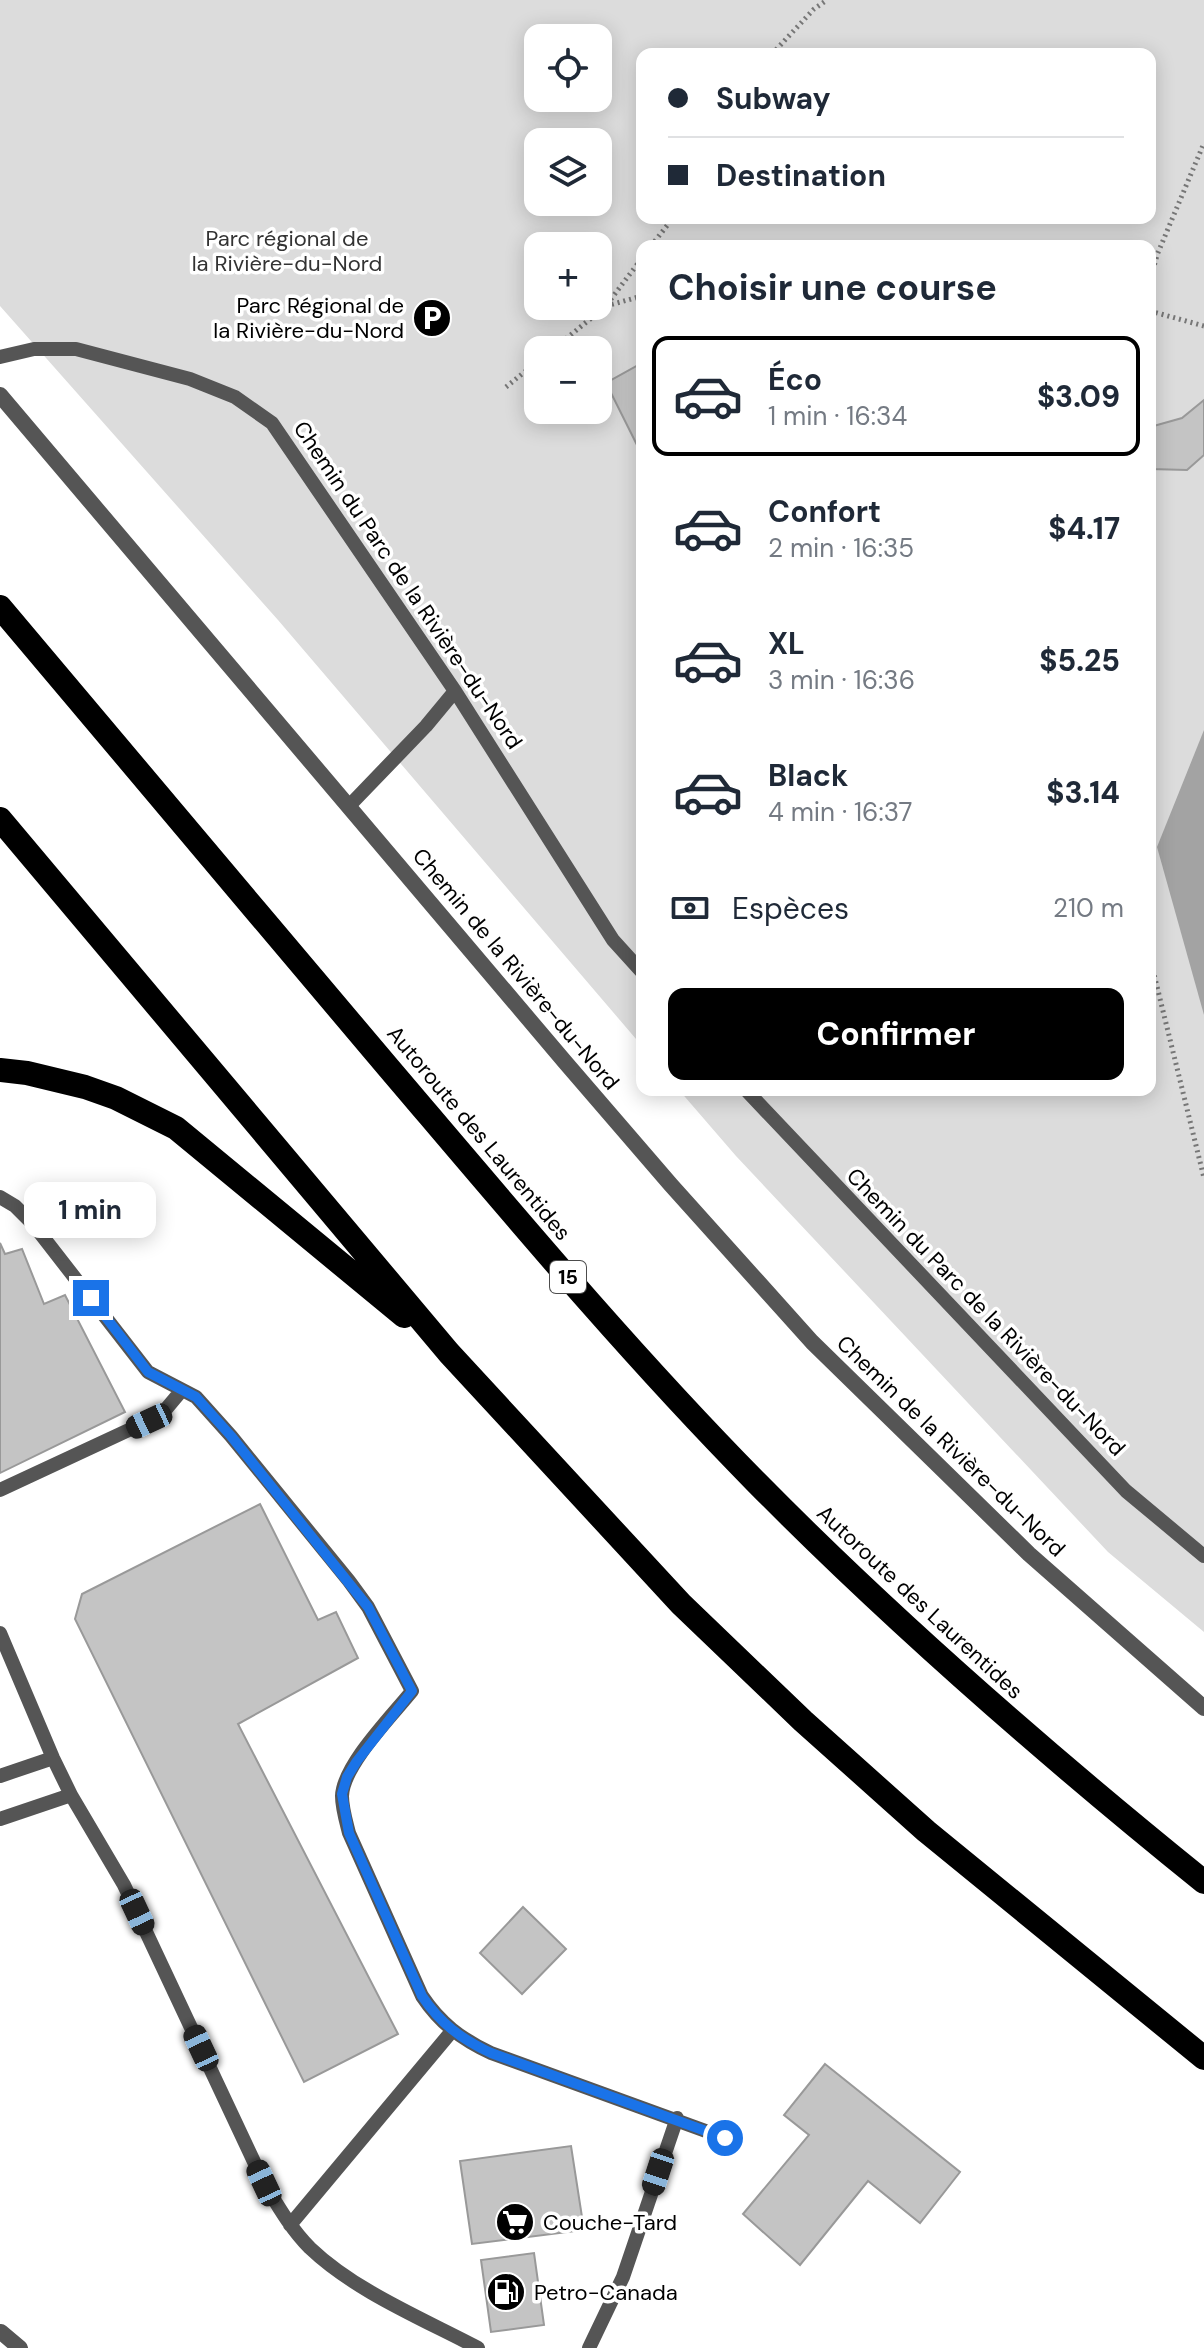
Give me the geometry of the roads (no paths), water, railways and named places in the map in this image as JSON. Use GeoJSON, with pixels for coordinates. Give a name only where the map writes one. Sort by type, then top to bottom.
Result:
{"type":"FeatureCollection","features":[{"type":"Feature","properties":{"kind":"highway","name":"Autoroute des Laurentides"},"geometry":{"type":"LineString","coordinates":[[0,607],[496,1194],[672,1394],[832,1557],[945,1663],[1062,1766],[1204,1882]]}},
{"type":"Feature","properties":{"kind":"highway"},"geometry":{"type":"LineString","coordinates":[[0,819],[449,1353],[647,1569],[781,1701],[970,1869],[1204,2058]]}},
{"type":"Feature","properties":{"kind":"highway"},"geometry":{"type":"LineString","coordinates":[[0,1070],[85,1087],[116,1098],[176,1128],[449,1353]]}},
{"type":"Feature","properties":{"kind":"street","name":"Chemin de la Rivière-du-Nord"},"geometry":{"type":"LineString","coordinates":[[0,395],[671,1185],[812,1342],[1029,1554],[1204,1708]]}},
{"type":"Feature","properties":{"kind":"street"},"geometry":{"type":"LineString","coordinates":[[0,2331],[4,2348]]}},
{"type":"Feature","properties":{"kind":"street"},"geometry":{"type":"LineString","coordinates":[[0,2331],[20,2348]]}},
{"type":"Feature","properties":{"kind":"lane","name":"Chemin du Parc de la Rivière-du-Nord"},"geometry":{"type":"LineString","coordinates":[[0,357],[34,349],[76,349],[190,379],[235,397],[272,423],[455,691],[613,940],[636,965]]}},
{"type":"Feature","properties":{"kind":"lane"},"geometry":{"type":"LineString","coordinates":[[349,806],[455,691]]}},
{"type":"Feature","properties":{"kind":"lane","name":"Chemin du Parc de la Rivière-du-Nord"},"geometry":{"type":"LineString","coordinates":[[752,1096],[1126,1491],[1204,1556]]}},
{"type":"Feature","properties":{"kind":"lane"},"geometry":{"type":"LineString","coordinates":[[0,1197],[15,1206],[33,1224],[148,1372],[196,1397],[368,1607],[412,1691],[357,1761],[347,1777],[342,1794],[349,1833],[422,1996],[441,2021],[468,2042],[491,2053],[677,2118],[725,2138]]}},
{"type":"Feature","properties":{"kind":"lane"},"geometry":{"type":"LineString","coordinates":[[0,1490],[149,1421],[170,1407],[182,1390]]}},
{"type":"Feature","properties":{"kind":"lane"},"geometry":{"type":"LineString","coordinates":[[0,1633],[71,1795],[124,1885],[264,2183],[290,2225],[318,2255],[353,2281],[478,2348]]}},
{"type":"Feature","properties":{"kind":"lane"},"geometry":{"type":"LineString","coordinates":[[0,1776],[53,1758]]}},
{"type":"Feature","properties":{"kind":"lane"},"geometry":{"type":"LineString","coordinates":[[0,1819],[71,1795]]}},
{"type":"Feature","properties":{"kind":"lane"},"geometry":{"type":"LineString","coordinates":[[290,2225],[452,2031]]}},
{"type":"Feature","properties":{"kind":"lane"},"geometry":{"type":"LineString","coordinates":[[588,2348],[623,2277],[677,2118]]}},
{"type":"Feature","properties":{"kind":"place","name":"Parc Régional de la Rivière-du-Nord"},"geometry":{"type":"Point","coordinates":[432,318]}},
{"type":"Feature","properties":{"kind":"place","name":"Couche-Tard"},"geometry":{"type":"Point","coordinates":[515,2222]}},
{"type":"Feature","properties":{"kind":"place","name":"Petro-Canada"},"geometry":{"type":"Point","coordinates":[506,2292]}},
{"type":"Feature","properties":{"kind":"park label","name":"Parc régional de la Rivière-du-Nord"},"geometry":{"type":"Point","coordinates":[287,250]}}]}
